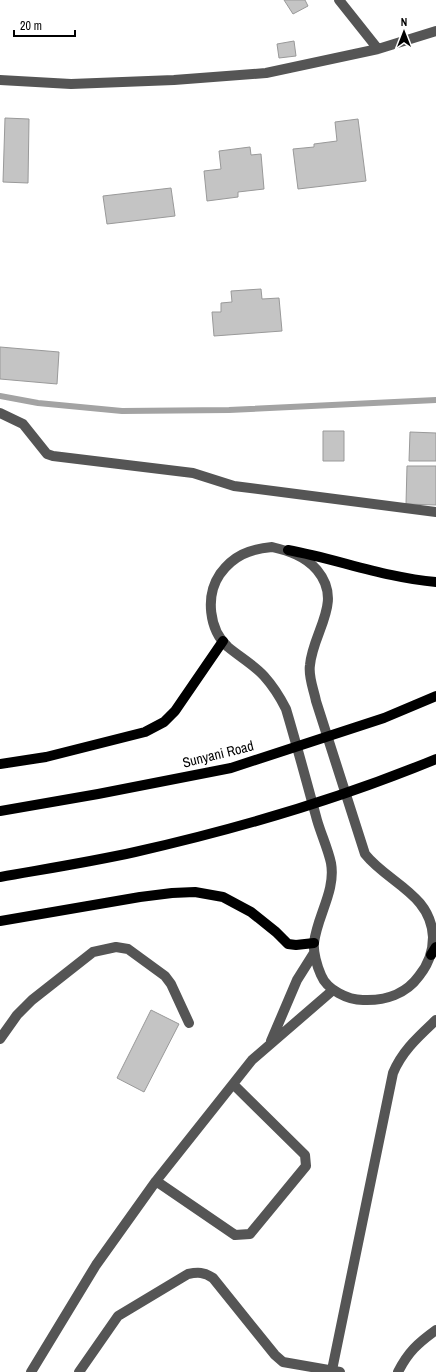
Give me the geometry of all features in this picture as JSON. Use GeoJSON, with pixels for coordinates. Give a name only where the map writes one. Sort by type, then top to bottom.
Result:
{"type":"FeatureCollection","features":[{"type":"Feature","properties":{"kind":"main road"},"geometry":{"type":"LineString","coordinates":[[288,550],[316,555],[393,576],[436,582]]}},
{"type":"Feature","properties":{"kind":"main road"},"geometry":{"type":"LineString","coordinates":[[0,764],[46,757],[146,732],[164,722],[175,711],[223,641]]}},
{"type":"Feature","properties":{"kind":"main road","name":"Sunyani Road"},"geometry":{"type":"LineString","coordinates":[[0,811],[232,768],[384,718],[436,696]]}},
{"type":"Feature","properties":{"kind":"main road"},"geometry":{"type":"LineString","coordinates":[[0,877],[133,853],[256,822],[404,772],[436,759]]}},
{"type":"Feature","properties":{"kind":"main road"},"geometry":{"type":"LineString","coordinates":[[0,921],[140,897],[195,892],[223,897],[251,912],[276,932],[288,944],[314,948]]}},
{"type":"Feature","properties":{"kind":"street"},"geometry":{"type":"LineString","coordinates":[[339,0],[378,49]]}},
{"type":"Feature","properties":{"kind":"street"},"geometry":{"type":"LineString","coordinates":[[0,80],[71,84],[174,80],[266,73],[378,49],[436,31]]}},
{"type":"Feature","properties":{"kind":"street"},"geometry":{"type":"LineString","coordinates":[[0,413],[12,417],[23,424],[47,454],[53,456],[193,473],[234,486],[436,512]]}},
{"type":"Feature","properties":{"kind":"street"},"geometry":{"type":"LineString","coordinates":[[270,1043],[297,980],[314,948],[329,891],[331,864],[286,709],[274,687],[264,675],[223,641],[214,627],[211,611],[211,594],[220,574],[226,565],[239,555],[255,549],[272,547],[288,550],[310,561],[325,580],[329,596],[326,613],[310,665],[311,682],[365,854],[375,866],[419,900],[427,911],[432,931],[433,951],[425,969],[416,981],[404,991],[391,997],[376,1000],[361,1000],[346,997],[333,990],[321,977],[314,948]]}},
{"type":"Feature","properties":{"kind":"street"},"geometry":{"type":"LineString","coordinates":[[0,1039],[17,1015],[32,1000],[93,952],[105,948],[116,947],[128,950],[165,976],[171,984],[189,1023]]}},
{"type":"Feature","properties":{"kind":"street"},"geometry":{"type":"LineString","coordinates":[[31,1372],[96,1265],[156,1181],[252,1060],[333,990]]}},
{"type":"Feature","properties":{"kind":"street"},"geometry":{"type":"LineString","coordinates":[[79,1372],[118,1316],[188,1274],[195,1272],[205,1273],[213,1278],[275,1355],[284,1362],[336,1371],[393,1073],[399,1059],[408,1046],[436,1020]]}},
{"type":"Feature","properties":{"kind":"street"},"geometry":{"type":"LineString","coordinates":[[156,1181],[235,1235],[250,1234],[306,1166],[305,1155],[233,1084]]}},
{"type":"Feature","properties":{"kind":"street"},"geometry":{"type":"LineString","coordinates":[[398,1372],[406,1356],[422,1340],[436,1330]]}},
{"type":"Feature","properties":{"kind":"building"},"geometry":{"type":"Polygon","coordinates":[[[284,0],[305,0],[308,6],[293,14],[284,0]]]}},
{"type":"Feature","properties":{"kind":"building"},"geometry":{"type":"Polygon","coordinates":[[[294,41],[296,56],[279,58],[277,44],[294,41]]]}},
{"type":"Feature","properties":{"kind":"building"},"geometry":{"type":"Polygon","coordinates":[[[5,118],[29,119],[28,183],[3,182],[5,118]]]}},
{"type":"Feature","properties":{"kind":"building"},"geometry":{"type":"Polygon","coordinates":[[[358,119],[366,181],[298,189],[293,149],[314,147],[314,144],[337,141],[335,122],[358,119]]]}},
{"type":"Feature","properties":{"kind":"building"},"geometry":{"type":"Polygon","coordinates":[[[250,147],[251,155],[261,154],[264,189],[238,192],[238,197],[207,201],[204,171],[221,169],[219,151],[250,147]]]}},
{"type":"Feature","properties":{"kind":"building"},"geometry":{"type":"Polygon","coordinates":[[[171,188],[175,216],[107,224],[103,196],[171,188]]]}},
{"type":"Feature","properties":{"kind":"building"},"geometry":{"type":"Polygon","coordinates":[[[261,289],[262,299],[279,298],[282,331],[214,336],[212,312],[221,312],[221,303],[232,302],[231,291],[261,289]]]}},
{"type":"Feature","properties":{"kind":"building"},"geometry":{"type":"Polygon","coordinates":[[[0,347],[59,352],[57,384],[0,379],[0,347]]]}},
{"type":"Feature","properties":{"kind":"building"},"geometry":{"type":"Polygon","coordinates":[[[323,431],[344,431],[344,461],[323,461],[323,431]]]}},
{"type":"Feature","properties":{"kind":"building"},"geometry":{"type":"Polygon","coordinates":[[[410,432],[436,433],[436,461],[409,461],[410,432]]]}},
{"type":"Feature","properties":{"kind":"building"},"geometry":{"type":"Polygon","coordinates":[[[407,466],[436,466],[436,505],[406,504],[407,466]]]}},
{"type":"Feature","properties":{"kind":"building"},"geometry":{"type":"Polygon","coordinates":[[[151,1010],[179,1024],[144,1092],[117,1078],[151,1010]]]}},
{"type":"Feature","properties":{"kind":"waterway"},"geometry":{"type":"LineString","coordinates":[[0,396],[38,403],[122,411],[229,410],[436,400]]}}]}
